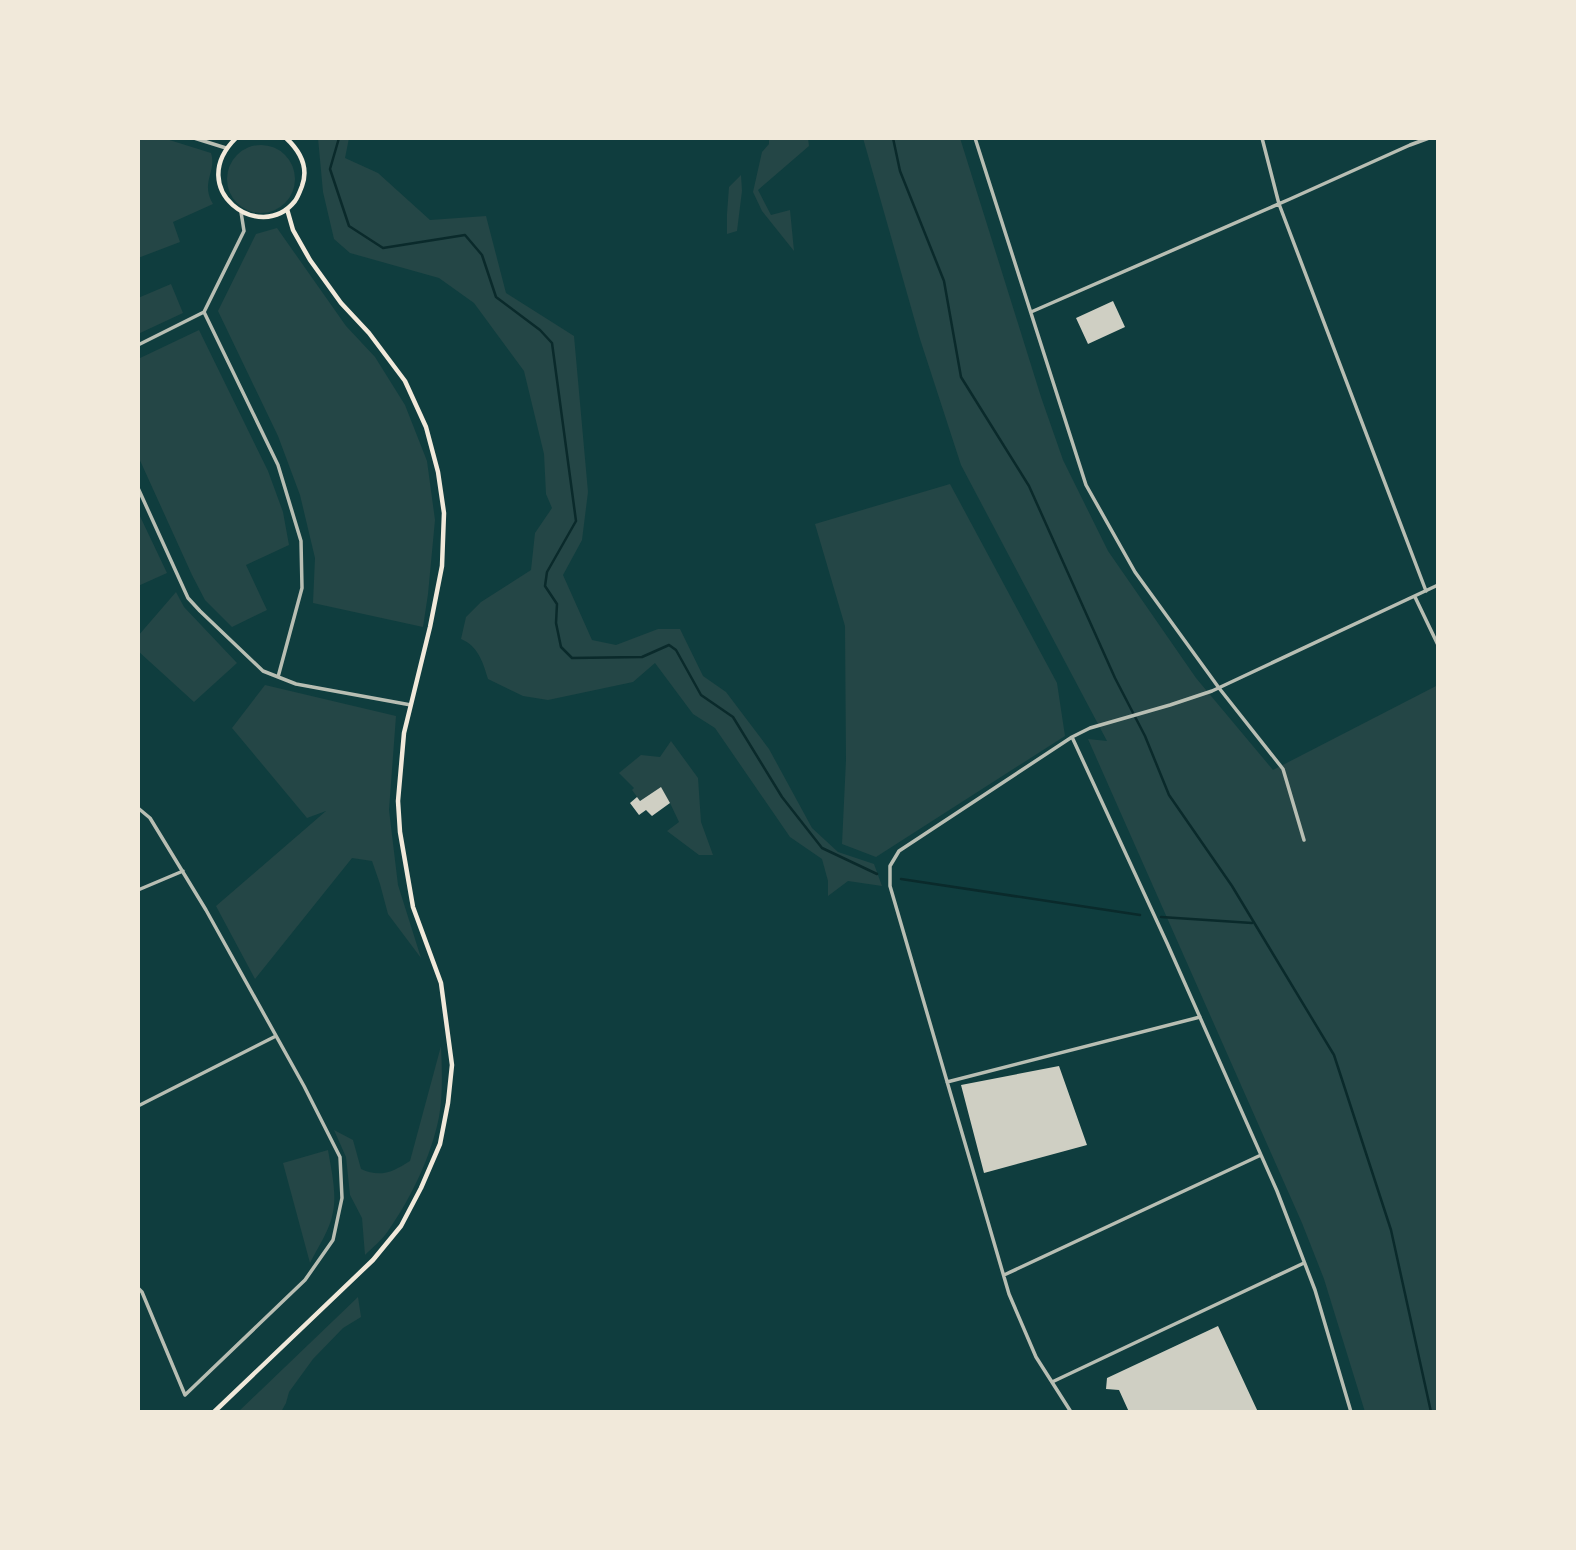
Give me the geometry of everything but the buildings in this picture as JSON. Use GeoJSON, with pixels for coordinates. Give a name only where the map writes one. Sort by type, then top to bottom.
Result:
{"type":"FeatureCollection","features":[{"type":"Feature","properties":{"kind":"main road"},"geometry":{"type":"LineString","coordinates":[[236,138],[226,148],[220,162],[220,186],[224,196],[234,207],[255,217],[274,215],[287,209],[296,200],[305,179],[304,164],[297,149],[286,138]]}},
{"type":"Feature","properties":{"kind":"main road"},"geometry":{"type":"LineString","coordinates":[[214,1412],[373,1260],[401,1226],[440,1144],[452,1065],[441,983],[413,907],[400,832],[398,801],[404,733],[442,566],[444,513],[438,472],[426,427],[405,381],[369,333],[341,303],[310,260],[293,230],[287,209]]}},
{"type":"Feature","properties":{"kind":"street"},"geometry":{"type":"LineString","coordinates":[[194,138],[226,148]]}},
{"type":"Feature","properties":{"kind":"street"},"geometry":{"type":"LineString","coordinates":[[975,138],[1086,485],[1135,572],[1219,688],[1283,769],[1304,840]]}},
{"type":"Feature","properties":{"kind":"street"},"geometry":{"type":"LineString","coordinates":[[1262,138],[1279,204],[1426,591]]}},
{"type":"Feature","properties":{"kind":"street"},"geometry":{"type":"LineString","coordinates":[[1031,312],[1429,138]]}},
{"type":"Feature","properties":{"kind":"street"},"geometry":{"type":"LineString","coordinates":[[138,345],[204,312],[244,230],[241,212]]}},
{"type":"Feature","properties":{"kind":"street"},"geometry":{"type":"LineString","coordinates":[[204,312],[278,465],[301,541],[302,588],[278,677]]}},
{"type":"Feature","properties":{"kind":"street"},"geometry":{"type":"LineString","coordinates":[[138,488],[188,598],[263,671],[296,684],[411,705]]}},
{"type":"Feature","properties":{"kind":"street"},"geometry":{"type":"LineString","coordinates":[[1071,1412],[1036,1357],[1009,1294],[890,886],[890,866],[899,851],[1072,737],[1090,728],[1219,688],[1438,585]]}},
{"type":"Feature","properties":{"kind":"street"},"geometry":{"type":"LineString","coordinates":[[1415,597],[1438,645]]}},
{"type":"Feature","properties":{"kind":"street"},"geometry":{"type":"LineString","coordinates":[[1072,737],[1277,1191],[1315,1290],[1351,1412]]}},
{"type":"Feature","properties":{"kind":"street"},"geometry":{"type":"LineString","coordinates":[[138,808],[150,818],[183,871],[304,1086],[340,1157],[342,1198],[333,1240],[305,1280],[185,1395],[138,1288]]}},
{"type":"Feature","properties":{"kind":"street"},"geometry":{"type":"LineString","coordinates":[[138,890],[183,871]]}},
{"type":"Feature","properties":{"kind":"street"},"geometry":{"type":"LineString","coordinates":[[947,1082],[1200,1017]]}},
{"type":"Feature","properties":{"kind":"street"},"geometry":{"type":"LineString","coordinates":[[138,1106],[276,1036]]}},
{"type":"Feature","properties":{"kind":"street"},"geometry":{"type":"LineString","coordinates":[[1003,1275],[1261,1155]]}},
{"type":"Feature","properties":{"kind":"street"},"geometry":{"type":"LineString","coordinates":[[1052,1382],[1304,1263]]}},
{"type":"Feature","properties":{"kind":"shaded area"},"geometry":{"type":"Polygon","coordinates":[[[138,138],[163,138],[211,153],[208,189],[213,204],[173,222],[180,242],[138,258],[140,192],[138,138]]]}},
{"type":"Feature","properties":{"kind":"shaded area"},"geometry":{"type":"Polygon","coordinates":[[[318,138],[349,138],[345,158],[378,173],[430,220],[486,216],[506,293],[574,336],[588,492],[582,540],[563,575],[592,640],[616,645],[658,629],[680,629],[703,676],[726,692],[769,749],[812,828],[838,852],[874,864],[882,886],[848,881],[828,896],[828,881],[822,859],[790,837],[715,728],[693,714],[655,663],[633,682],[548,700],[523,696],[488,679],[476,650],[461,639],[466,617],[481,602],[531,570],[535,533],[552,508],[546,494],[544,454],[524,371],[474,303],[439,278],[350,253],[334,239],[323,192],[318,138]]]}},
{"type":"Feature","properties":{"kind":"shaded area"},"geometry":{"type":"Polygon","coordinates":[[[769,138],[808,138],[809,146],[758,190],[771,215],[790,210],[794,251],[762,211],[753,192],[762,152],[769,144],[769,138]]]}},
{"type":"Feature","properties":{"kind":"shaded area"},"geometry":{"type":"Polygon","coordinates":[[[863,138],[960,138],[1063,460],[1108,551],[1196,678],[1273,770],[1438,685],[1438,1412],[1365,1412],[1324,1279],[1302,1223],[1088,739],[1107,741],[961,465],[920,339],[863,138]]]}},
{"type":"Feature","properties":{"kind":"shaded area"},"geometry":{"type":"Polygon","coordinates":[[[261,145],[274,148],[285,155],[292,166],[295,179],[292,192],[285,203],[274,210],[261,213],[248,210],[237,203],[230,192],[227,179],[230,166],[237,155],[248,148],[261,145]]]}},
{"type":"Feature","properties":{"kind":"shaded area"},"geometry":{"type":"Polygon","coordinates":[[[741,175],[742,191],[737,231],[727,234],[729,187],[741,175]]]}},
{"type":"Feature","properties":{"kind":"shaded area"},"geometry":{"type":"Polygon","coordinates":[[[277,228],[346,326],[375,357],[405,405],[427,461],[435,520],[423,627],[313,603],[315,558],[300,495],[278,436],[218,311],[256,234],[277,228]]]}},
{"type":"Feature","properties":{"kind":"shaded area"},"geometry":{"type":"Polygon","coordinates":[[[171,284],[183,313],[138,334],[138,298],[171,284]]]}},
{"type":"Feature","properties":{"kind":"shaded area"},"geometry":{"type":"Polygon","coordinates":[[[199,330],[268,471],[283,512],[289,545],[246,565],[267,610],[232,627],[205,600],[138,456],[138,359],[199,330]]]}},
{"type":"Feature","properties":{"kind":"shaded area"},"geometry":{"type":"Polygon","coordinates":[[[950,484],[1057,683],[1065,736],[876,857],[842,844],[846,760],[845,626],[815,524],[950,484]]]}},
{"type":"Feature","properties":{"kind":"shaded area"},"geometry":{"type":"Polygon","coordinates":[[[138,512],[167,573],[138,586],[138,512]]]}},
{"type":"Feature","properties":{"kind":"shaded area"},"geometry":{"type":"Polygon","coordinates":[[[176,592],[184,607],[237,663],[194,702],[138,651],[138,636],[176,592]]]}},
{"type":"Feature","properties":{"kind":"shaded area"},"geometry":{"type":"Polygon","coordinates":[[[265,685],[396,716],[389,810],[398,885],[421,958],[388,914],[372,861],[352,858],[255,979],[216,906],[326,811],[307,818],[232,728],[265,685]]]}},
{"type":"Feature","properties":{"kind":"shaded area"},"geometry":{"type":"Polygon","coordinates":[[[671,741],[698,778],[701,822],[713,855],[699,855],[667,831],[679,822],[661,788],[640,801],[632,790],[634,788],[619,773],[641,755],[660,757],[671,741]]]}},
{"type":"Feature","properties":{"kind":"shaded area"},"geometry":{"type":"Polygon","coordinates":[[[441,1046],[440,1109],[431,1147],[419,1177],[396,1218],[383,1237],[365,1255],[362,1218],[350,1195],[346,1157],[334,1130],[353,1140],[361,1169],[368,1172],[386,1172],[410,1161],[441,1046]]]}},
{"type":"Feature","properties":{"kind":"shaded area"},"geometry":{"type":"Polygon","coordinates":[[[328,1150],[334,1189],[333,1212],[327,1232],[310,1263],[283,1163],[328,1150]]]}},
{"type":"Feature","properties":{"kind":"shaded area"},"geometry":{"type":"Polygon","coordinates":[[[358,1297],[361,1317],[343,1328],[313,1359],[289,1392],[281,1412],[238,1412],[358,1297]]]}},
{"type":"Feature","properties":{"kind":"waterway"},"geometry":{"type":"LineString","coordinates":[[339,138],[330,169],[349,226],[383,248],[465,235],[482,255],[496,297],[540,330],[552,343],[576,521],[547,572],[545,586],[557,604],[556,623],[561,647],[572,658],[642,657],[669,645],[676,650],[701,695],[733,717],[782,797],[822,848],[877,874]]}},
{"type":"Feature","properties":{"kind":"waterway"},"geometry":{"type":"LineString","coordinates":[[893,138],[900,171],[944,281],[961,377],[1029,486],[1115,678],[1145,736],[1169,795],[1232,886],[1334,1055],[1391,1230],[1431,1412]]}},
{"type":"Feature","properties":{"kind":"waterway"},"geometry":{"type":"LineString","coordinates":[[901,879],[1140,915]]}},
{"type":"Feature","properties":{"kind":"waterway"},"geometry":{"type":"LineString","coordinates":[[1161,917],[1252,923]]}}]}
